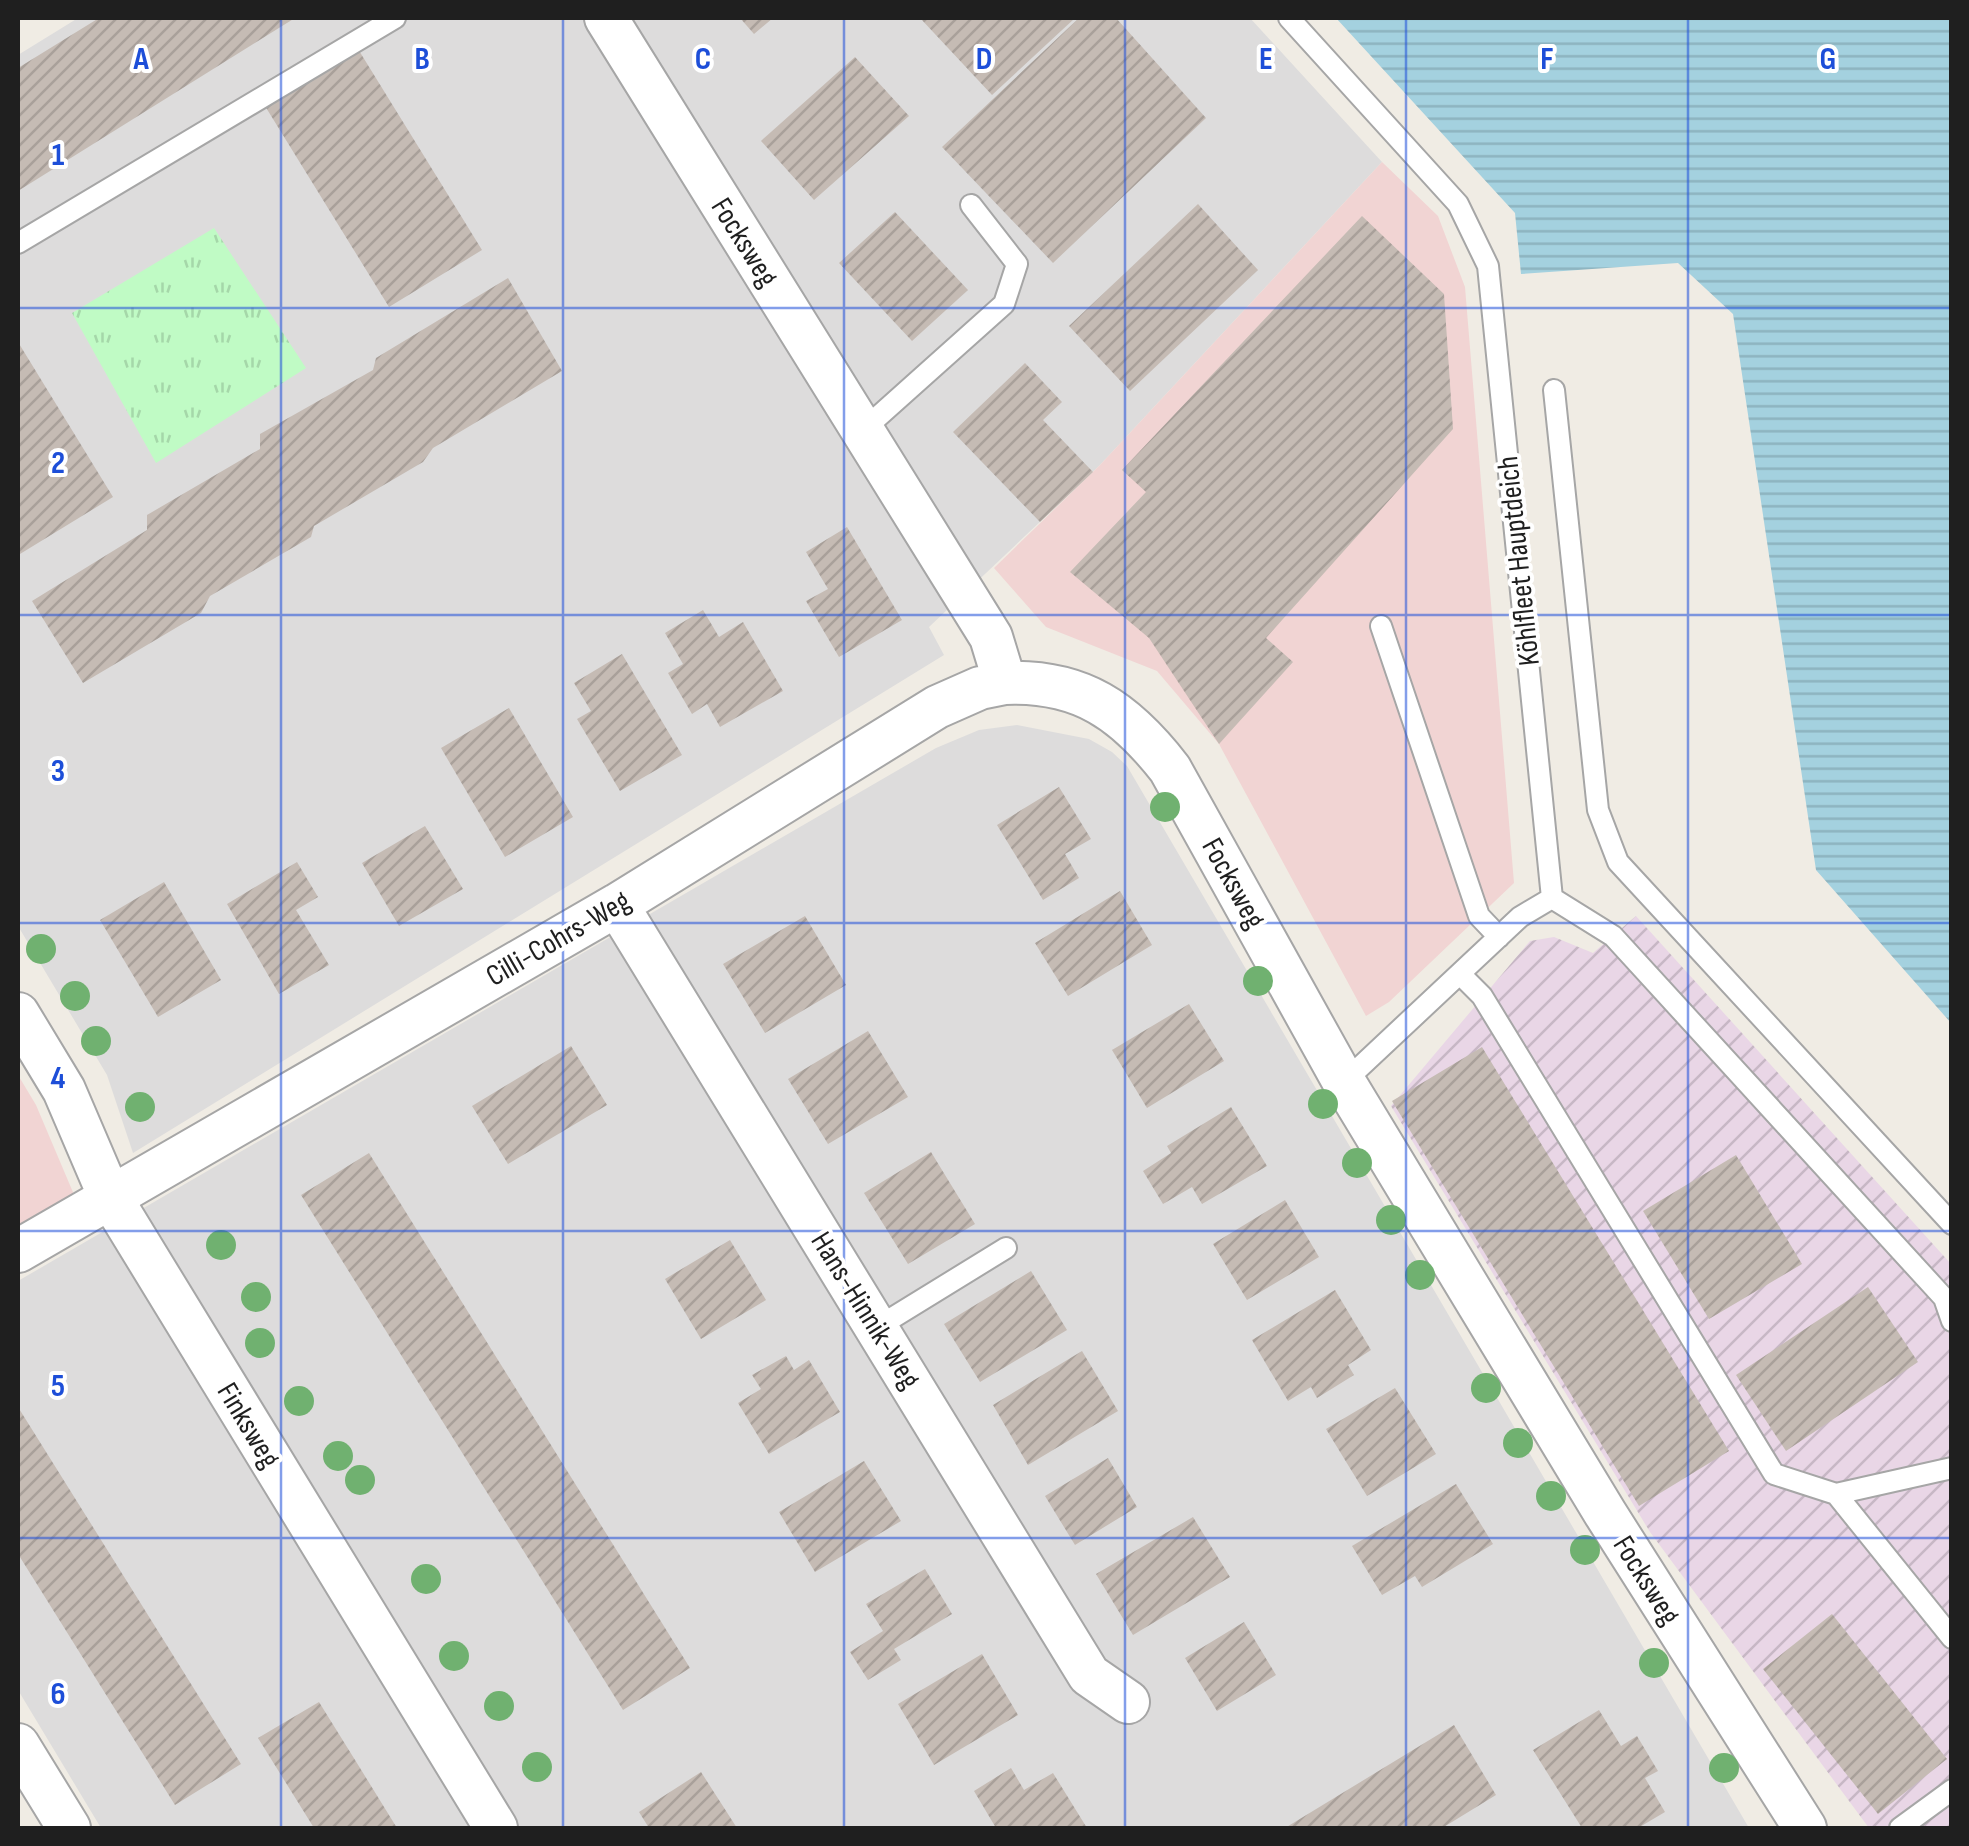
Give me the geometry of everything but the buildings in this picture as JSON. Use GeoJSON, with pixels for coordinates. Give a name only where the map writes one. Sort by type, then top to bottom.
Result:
{"type":"FeatureCollection","features":[{"type":"Feature","properties":{"kind":"street","name":"Focksweg"},"geometry":{"type":"LineString","coordinates":[[606,18],[991,637],[1005,684],[1049,685],[1089,697],[1119,715],[1149,742],[1170,769],[1344,1082],[1789,1823]]}},
{"type":"Feature","properties":{"kind":"street","name":"Cilli-Cohrs-Weg"},"geometry":{"type":"LineString","coordinates":[[18,1250],[617,905],[936,707],[980,688],[1005,684]]}},
{"type":"Feature","properties":{"kind":"street","name":"Hans-Hinnik-Weg"},"geometry":{"type":"LineString","coordinates":[[617,905],[1089,1675],[1128,1702]]}},
{"type":"Feature","properties":{"kind":"street","name":"Finksweg"},"geometry":{"type":"LineString","coordinates":[[18,1014],[64,1090],[109,1195],[496,1828]]}},
{"type":"Feature","properties":{"kind":"street"},"geometry":{"type":"LineString","coordinates":[[18,1744],[69,1828]]}},
{"type":"Feature","properties":{"kind":"lane"},"geometry":{"type":"LineString","coordinates":[[18,243],[395,18]]}},
{"type":"Feature","properties":{"kind":"lane","name":"Köhlfleet Hauptdeich"},"geometry":{"type":"LineString","coordinates":[[1289,18],[1458,204],[1488,266],[1552,898]]}},
{"type":"Feature","properties":{"kind":"lane"},"geometry":{"type":"LineString","coordinates":[[862,431],[1004,304],[1016,264],[971,205]]}},
{"type":"Feature","properties":{"kind":"lane"},"geometry":{"type":"LineString","coordinates":[[1554,390],[1598,810],[1618,862],[1952,1224]]}},
{"type":"Feature","properties":{"kind":"lane"},"geometry":{"type":"LineString","coordinates":[[1381,626],[1479,916],[1499,937]]}},
{"type":"Feature","properties":{"kind":"lane"},"geometry":{"type":"LineString","coordinates":[[1344,1082],[1520,917],[1552,898],[1613,936],[1944,1298],[1952,1321]]}},
{"type":"Feature","properties":{"kind":"lane"},"geometry":{"type":"LineString","coordinates":[[1460,974],[1482,996],[1774,1474],[1836,1494],[1952,1468]]}},
{"type":"Feature","properties":{"kind":"lane"},"geometry":{"type":"LineString","coordinates":[[876,1328],[1006,1248]]}},
{"type":"Feature","properties":{"kind":"lane"},"geometry":{"type":"LineString","coordinates":[[1836,1494],[1952,1638]]}},
{"type":"Feature","properties":{"kind":"lane"},"geometry":{"type":"LineString","coordinates":[[1900,1828],[1952,1790]]}},
{"type":"Feature","properties":{"kind":"shaded area"},"geometry":{"type":"Polygon","coordinates":[[[78,18],[1250,18],[1382,162],[1100,465],[929,627],[944,655],[133,1153],[107,1075],[18,926],[18,55],[78,18]]]}},
{"type":"Feature","properties":{"kind":"shaded area"},"geometry":{"type":"Polygon","coordinates":[[[1382,162],[1438,216],[1465,287],[1514,883],[1389,1002],[1366,1016],[1219,744],[1157,671],[1046,627],[994,568],[1100,465],[1382,162]]]}},
{"type":"Feature","properties":{"kind":"shaded area"},"geometry":{"type":"Polygon","coordinates":[[[1017,725],[1089,739],[1127,766],[1749,1828],[101,1828],[18,1690],[18,1281],[936,748],[979,730],[1017,725]]]}},
{"type":"Feature","properties":{"kind":"shaded area"},"geometry":{"type":"Polygon","coordinates":[[[1636,916],[1951,1264],[1951,1828],[1869,1828],[1650,1532],[1391,1106],[1530,941],[1554,937],[1593,953],[1636,916]]]}},
{"type":"Feature","properties":{"kind":"shaded area"},"geometry":{"type":"Polygon","coordinates":[[[18,1075],[36,1105],[75,1197],[18,1234],[18,1075]]]}},
{"type":"Feature","properties":{"kind":"green space"},"geometry":{"type":"Polygon","coordinates":[[[214,228],[306,368],[156,463],[72,313],[214,228]]]}},
{"type":"Feature","properties":{"kind":"water"},"geometry":{"type":"Polygon","coordinates":[[[1336,18],[1951,18],[1951,1023],[1816,870],[1733,314],[1678,263],[1521,274],[1515,213],[1336,18]]]}}]}
